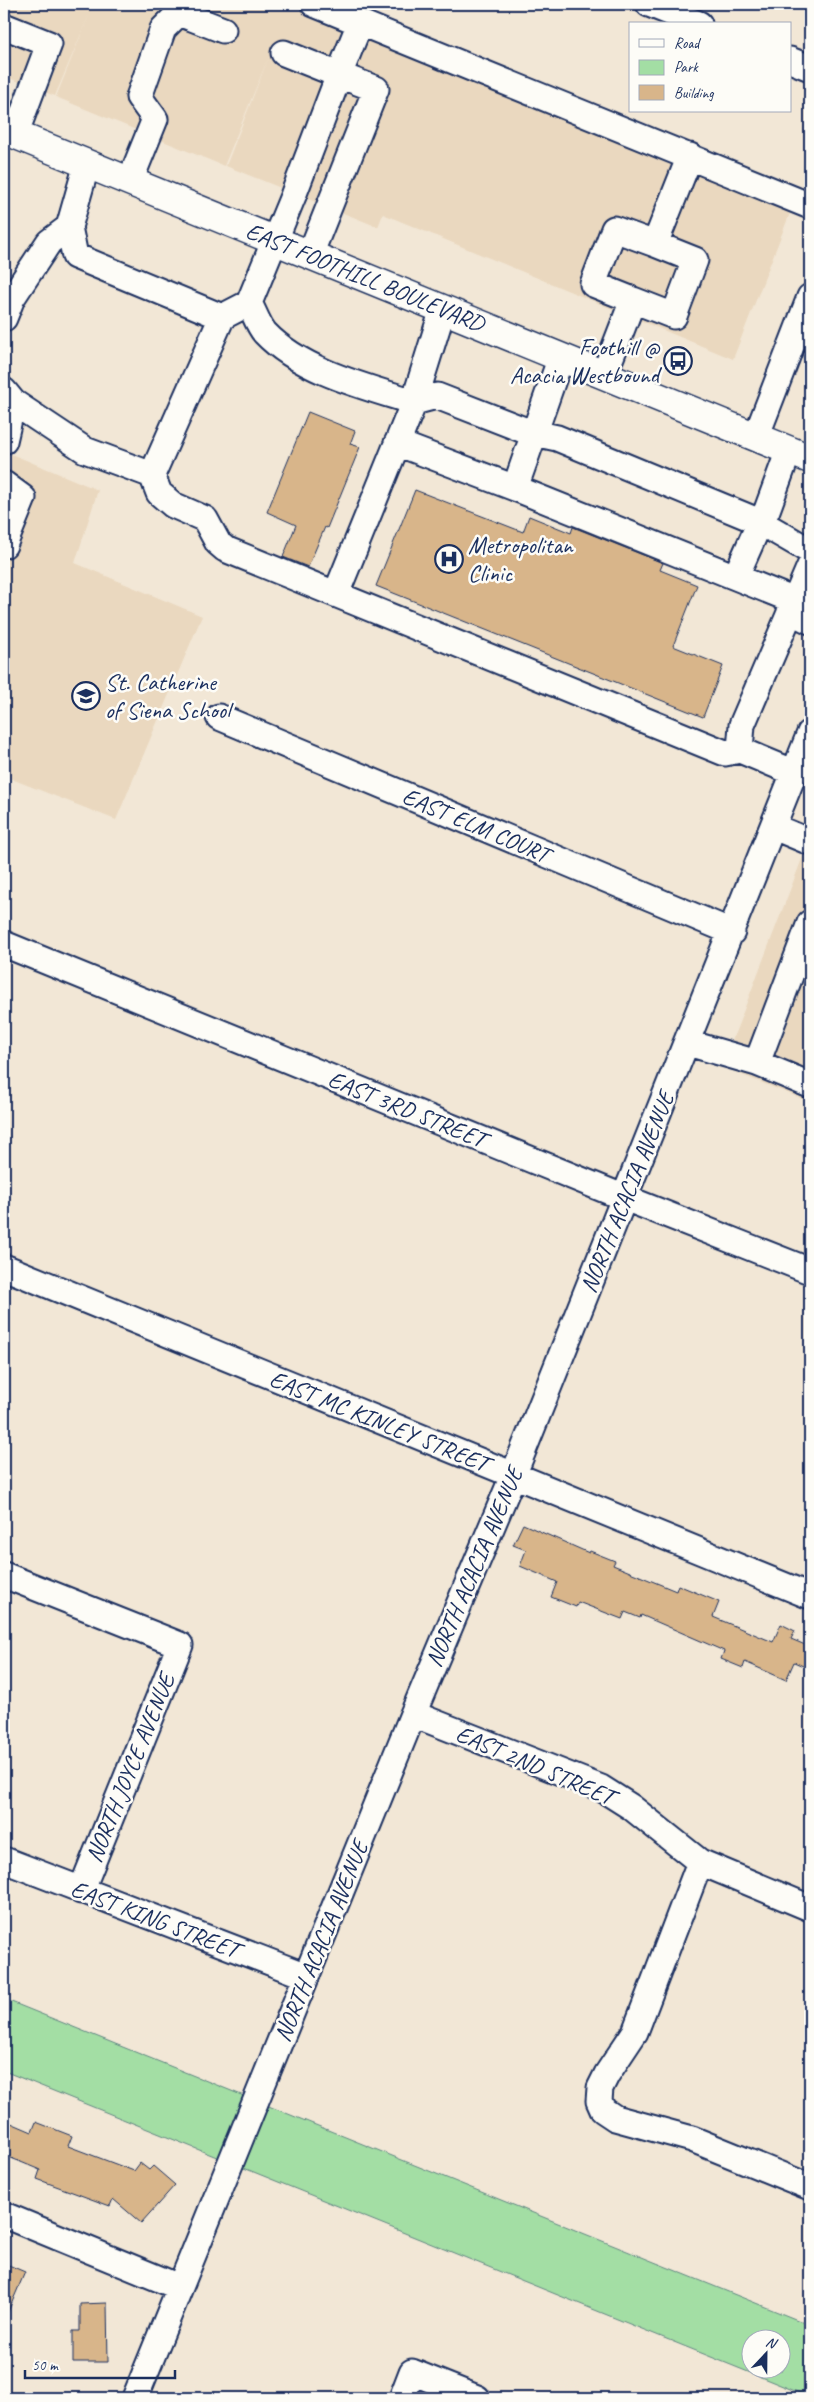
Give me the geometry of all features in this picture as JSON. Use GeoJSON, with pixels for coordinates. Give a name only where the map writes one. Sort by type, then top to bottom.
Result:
{"type":"FeatureCollection","features":[{"type":"Feature","properties":{"kind":"main road","name":"EAST FOOTHILL BOULEVARD"},"geometry":{"type":"LineString","coordinates":[[10,132],[799,454]]}},
{"type":"Feature","properties":{"kind":"street"},"geometry":{"type":"LineString","coordinates":[[314,4],[810,206]]}},
{"type":"Feature","properties":{"kind":"street"},"geometry":{"type":"LineString","coordinates":[[649,4],[694,22]]}},
{"type":"Feature","properties":{"kind":"street"},"geometry":{"type":"LineString","coordinates":[[130,181],[155,119],[139,97],[163,29],[179,13],[224,30]]}},
{"type":"Feature","properties":{"kind":"street"},"geometry":{"type":"LineString","coordinates":[[360,22],[249,303],[222,317],[152,475],[159,493],[173,505],[205,519],[218,542],[225,549],[725,752],[740,750],[795,773]]}},
{"type":"Feature","properties":{"kind":"street"},"geometry":{"type":"LineString","coordinates":[[4,26],[49,44],[10,132]]}},
{"type":"Feature","properties":{"kind":"street"},"geometry":{"type":"LineString","coordinates":[[284,53],[376,89],[310,255]]}},
{"type":"Feature","properties":{"kind":"street"},"geometry":{"type":"LineString","coordinates":[[655,244],[690,156]]}},
{"type":"Feature","properties":{"kind":"street"},"geometry":{"type":"LineString","coordinates":[[87,164],[69,227],[75,256],[222,317]]}},
{"type":"Feature","properties":{"kind":"street"},"geometry":{"type":"LineString","coordinates":[[4,318],[12,298],[49,242],[69,227]]}},
{"type":"Feature","properties":{"kind":"street"},"geometry":{"type":"LineString","coordinates":[[614,229],[695,260],[674,316],[633,300],[593,284],[614,229]]}},
{"type":"Feature","properties":{"kind":"street"},"geometry":{"type":"LineString","coordinates":[[756,437],[810,297]]}},
{"type":"Feature","properties":{"kind":"street"},"geometry":{"type":"LineString","coordinates":[[604,375],[633,300]]}},
{"type":"Feature","properties":{"kind":"street"},"geometry":{"type":"LineString","coordinates":[[249,303],[264,332],[293,356],[352,382],[414,402],[437,396],[536,434],[557,438],[760,522],[810,552]]}},
{"type":"Feature","properties":{"kind":"street"},"geometry":{"type":"LineString","coordinates":[[336,594],[414,402],[444,309]]}},
{"type":"Feature","properties":{"kind":"street"},"geometry":{"type":"LineString","coordinates":[[515,488],[536,434],[562,357]]}},
{"type":"Feature","properties":{"kind":"street"},"geometry":{"type":"LineString","coordinates":[[4,442],[8,397],[85,450],[152,475]]}},
{"type":"Feature","properties":{"kind":"street"},"geometry":{"type":"LineString","coordinates":[[397,444],[515,488],[736,576],[798,611]]}},
{"type":"Feature","properties":{"kind":"street"},"geometry":{"type":"LineString","coordinates":[[736,576],[760,522],[799,454]]}},
{"type":"Feature","properties":{"kind":"street"},"geometry":{"type":"LineString","coordinates":[[4,484],[23,498],[4,545]]}},
{"type":"Feature","properties":{"kind":"street"},"geometry":{"type":"LineString","coordinates":[[740,750],[742,725],[798,611],[810,566]]}},
{"type":"Feature","properties":{"kind":"street","name":"EAST ELM COURT"},"geometry":{"type":"LineString","coordinates":[[219,717],[732,932]]}},
{"type":"Feature","properties":{"kind":"street","name":"NORTH ACACIA AVENUE"},"geometry":{"type":"LineString","coordinates":[[135,2398],[688,1043],[810,734]]}},
{"type":"Feature","properties":{"kind":"street"},"geometry":{"type":"LineString","coordinates":[[774,827],[810,842]]}},
{"type":"Feature","properties":{"kind":"street"},"geometry":{"type":"LineString","coordinates":[[757,1063],[810,923]]}},
{"type":"Feature","properties":{"kind":"street","name":"EAST 3RD STREET"},"geometry":{"type":"LineString","coordinates":[[4,944],[625,1198],[810,1271]]}},
{"type":"Feature","properties":{"kind":"street"},"geometry":{"type":"LineString","coordinates":[[688,1043],[757,1063],[810,1085]]}},
{"type":"Feature","properties":{"kind":"street","name":"EAST MC KINLEY STREET"},"geometry":{"type":"LineString","coordinates":[[4,1267],[512,1476],[810,1596]]}},
{"type":"Feature","properties":{"kind":"street","name":"NORTH JOYCE AVENUE"},"geometry":{"type":"LineString","coordinates":[[4,1575],[180,1646],[81,1891]]}},
{"type":"Feature","properties":{"kind":"street","name":"EAST 2ND STREET"},"geometry":{"type":"LineString","coordinates":[[413,1714],[601,1788],[631,1807],[700,1862],[810,1908]]}},
{"type":"Feature","properties":{"kind":"street","name":"EAST KING STREET"},"geometry":{"type":"LineString","coordinates":[[4,1860],[306,1976]]}},
{"type":"Feature","properties":{"kind":"street"},"geometry":{"type":"LineString","coordinates":[[700,1862],[635,2032],[607,2074],[600,2088],[598,2101],[603,2110],[615,2118],[692,2139],[810,2188]]}},
{"type":"Feature","properties":{"kind":"street"},"geometry":{"type":"LineString","coordinates":[[4,2215],[179,2287]]}},
{"type":"Feature","properties":{"kind":"street"},"geometry":{"type":"LineString","coordinates":[[402,2398],[412,2372],[477,2398]]}},
{"type":"Feature","properties":{"kind":"shaded area"},"geometry":{"type":"Polygon","coordinates":[[[4,4],[336,4],[799,190],[733,359],[383,214],[378,227],[226,166],[269,56],[224,166],[56,97],[89,15],[55,96],[4,76],[4,4]]]}},
{"type":"Feature","properties":{"kind":"shaded area","name":"St. Catherine of Siena School"},"geometry":{"type":"Polygon","coordinates":[[[4,451],[98,490],[75,563],[202,616],[116,820],[4,776],[4,451]]]}},
{"type":"Feature","properties":{"kind":"shaded area"},"geometry":{"type":"Polygon","coordinates":[[[810,838],[810,1102],[722,1067],[810,838]]]}},
{"type":"Feature","properties":{"kind":"green space"},"geometry":{"type":"Polygon","coordinates":[[[4,1999],[810,2325],[810,2397],[768,2380],[792,2380],[792,2330],[742,2330],[742,2369],[4,2071],[4,1999]]]}},
{"type":"Feature","properties":{"kind":"building"},"geometry":{"type":"Polygon","coordinates":[[[308,412],[355,431],[350,444],[360,447],[327,528],[325,527],[308,567],[283,557],[296,525],[267,512],[308,412]]]}},
{"type":"Feature","properties":{"kind":"building"},"geometry":{"type":"Polygon","coordinates":[[[415,490],[523,532],[529,516],[571,533],[573,527],[663,563],[660,570],[697,585],[673,646],[723,666],[703,717],[376,586],[415,490]]]}},
{"type":"Feature","properties":{"kind":"building"},"geometry":{"type":"Polygon","coordinates":[[[523,1524],[589,1553],[590,1551],[615,1561],[613,1565],[676,1591],[678,1585],[719,1602],[713,1617],[773,1642],[781,1624],[795,1631],[791,1639],[810,1647],[810,1669],[794,1662],[786,1680],[745,1662],[743,1668],[721,1659],[724,1651],[641,1615],[640,1618],[625,1612],[622,1619],[578,1602],[576,1607],[551,1597],[557,1582],[520,1566],[526,1550],[513,1545],[523,1524]]]}},
{"type":"Feature","properties":{"kind":"building"},"geometry":{"type":"Polygon","coordinates":[[[4,2120],[32,2132],[36,2122],[72,2136],[68,2146],[134,2171],[140,2163],[149,2170],[153,2166],[175,2185],[141,2223],[113,2199],[110,2206],[37,2179],[40,2170],[4,2155],[4,2120]]]}},
{"type":"Feature","properties":{"kind":"building"},"geometry":{"type":"Polygon","coordinates":[[[4,2263],[25,2272],[4,2321],[4,2263]]]}},
{"type":"Feature","properties":{"kind":"building"},"geometry":{"type":"Polygon","coordinates":[[[107,2303],[108,2362],[73,2362],[73,2331],[80,2331],[80,2304],[107,2303]]]}},
{"type":"Feature","properties":{"kind":"place","name":"Foothill @ Acacia Westbound"},"geometry":{"type":"Point","coordinates":[678,361]}},
{"type":"Feature","properties":{"kind":"place","name":"Metropolitan Clinic"},"geometry":{"type":"Point","coordinates":[449,559]}},
{"type":"Feature","properties":{"kind":"place","name":"St. Catherine of Siena School"},"geometry":{"type":"Point","coordinates":[86,696]}}]}
